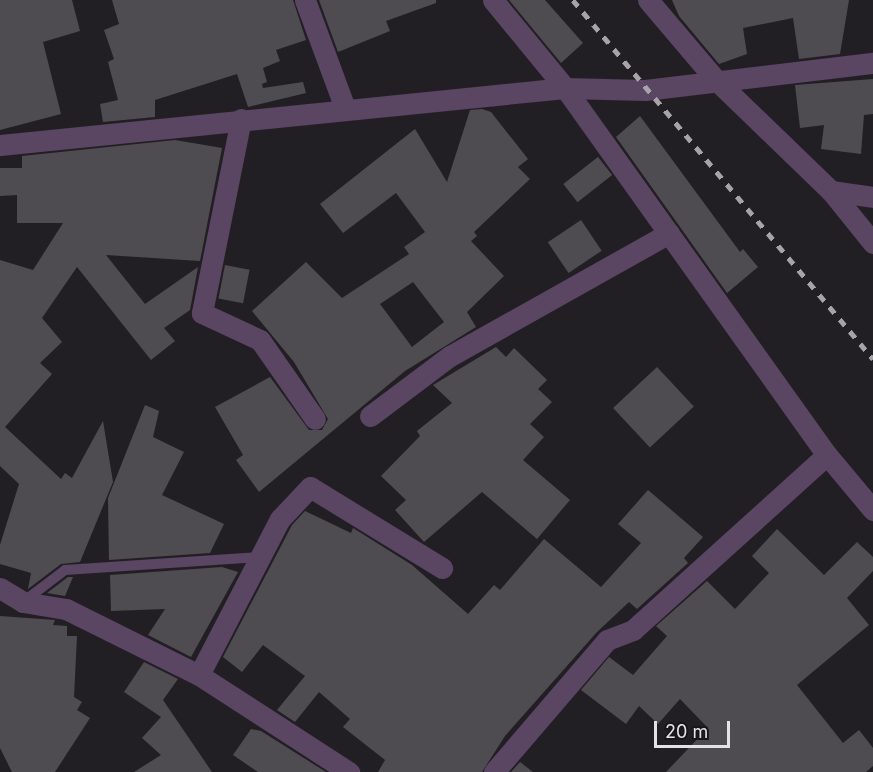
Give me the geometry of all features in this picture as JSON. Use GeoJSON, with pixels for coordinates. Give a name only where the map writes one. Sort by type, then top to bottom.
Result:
{"type":"FeatureCollection","features":[{"type":"Feature","properties":{"kind":"street"},"geometry":{"type":"LineString","coordinates":[[305,0],[345,108]]}},
{"type":"Feature","properties":{"kind":"street"},"geometry":{"type":"LineString","coordinates":[[493,0],[565,88],[827,455],[873,510]]}},
{"type":"Feature","properties":{"kind":"street"},"geometry":{"type":"LineString","coordinates":[[648,0],[715,79],[831,191],[873,243]]}},
{"type":"Feature","properties":{"kind":"street"},"geometry":{"type":"LineString","coordinates":[[0,145],[345,108],[565,88],[645,90],[715,79],[873,63]]}},
{"type":"Feature","properties":{"kind":"street"},"geometry":{"type":"LineString","coordinates":[[241,119],[202,313],[260,340],[315,419]]}},
{"type":"Feature","properties":{"kind":"street"},"geometry":{"type":"LineString","coordinates":[[831,191],[873,197]]}},
{"type":"Feature","properties":{"kind":"street"},"geometry":{"type":"LineString","coordinates":[[370,416],[450,356],[669,233]]}},
{"type":"Feature","properties":{"kind":"street"},"geometry":{"type":"LineString","coordinates":[[494,772],[607,640],[633,630],[827,455]]}},
{"type":"Feature","properties":{"kind":"street"},"geometry":{"type":"LineString","coordinates":[[198,675],[280,519],[310,488],[442,568]]}},
{"type":"Feature","properties":{"kind":"street"},"geometry":{"type":"LineString","coordinates":[[0,588],[23,602],[66,609],[198,675],[349,772]]}},
{"type":"Feature","properties":{"kind":"lane"},"geometry":{"type":"LineString","coordinates":[[23,602],[65,570],[260,556]]}},
{"type":"Feature","properties":{"kind":"building"},"geometry":{"type":"Polygon","coordinates":[[[0,0],[72,0],[80,31],[43,42],[61,114],[0,130],[0,0]]]}},
{"type":"Feature","properties":{"kind":"building"},"geometry":{"type":"Polygon","coordinates":[[[112,0],[293,0],[306,40],[276,50],[280,61],[263,68],[267,82],[262,84],[263,88],[303,82],[306,93],[248,107],[237,74],[155,100],[155,117],[103,122],[100,104],[118,100],[108,62],[114,59],[104,30],[119,24],[112,0]]]}},
{"type":"Feature","properties":{"kind":"building"},"geometry":{"type":"Polygon","coordinates":[[[319,0],[436,0],[436,3],[386,21],[390,31],[338,52],[319,0]]]}},
{"type":"Feature","properties":{"kind":"building"},"geometry":{"type":"Polygon","coordinates":[[[509,0],[545,0],[583,43],[561,63],[509,0]]]}},
{"type":"Feature","properties":{"kind":"building"},"geometry":{"type":"Polygon","coordinates":[[[672,0],[849,0],[840,54],[799,59],[793,18],[743,28],[747,54],[719,64],[679,16],[672,0]]]}},
{"type":"Feature","properties":{"kind":"building"},"geometry":{"type":"Polygon","coordinates":[[[873,79],[873,114],[864,115],[861,154],[821,149],[824,125],[800,128],[795,85],[873,79]]]}},
{"type":"Feature","properties":{"kind":"building"},"geometry":{"type":"Polygon","coordinates":[[[482,109],[491,112],[528,159],[518,167],[530,179],[474,232],[477,236],[471,241],[504,276],[467,312],[476,327],[405,371],[259,492],[236,460],[243,455],[215,407],[270,377],[309,430],[322,430],[328,419],[294,362],[252,311],[306,262],[342,298],[409,254],[404,247],[425,232],[396,193],[343,233],[320,204],[415,129],[447,182],[470,110],[482,109]],[[413,282],[380,304],[412,347],[444,322],[413,282]]]}},
{"type":"Feature","properties":{"kind":"building"},"geometry":{"type":"Polygon","coordinates":[[[640,116],[740,252],[743,249],[758,267],[727,293],[616,137],[640,116]]]}},
{"type":"Feature","properties":{"kind":"building"},"geometry":{"type":"Polygon","coordinates":[[[175,140],[222,148],[200,261],[106,255],[145,304],[198,267],[190,310],[164,328],[175,341],[151,360],[77,267],[42,318],[62,342],[40,363],[52,374],[5,427],[61,479],[65,473],[72,478],[103,421],[113,482],[80,562],[61,564],[28,589],[31,573],[0,564],[0,545],[19,484],[0,466],[0,260],[33,270],[63,223],[17,223],[17,195],[0,196],[0,168],[22,168],[22,156],[175,140]]]}},
{"type":"Feature","properties":{"kind":"building"},"geometry":{"type":"Polygon","coordinates":[[[598,157],[612,175],[577,202],[563,184],[598,157]]]}},
{"type":"Feature","properties":{"kind":"building"},"geometry":{"type":"Polygon","coordinates":[[[581,220],[602,251],[569,273],[548,242],[581,220]]]}},
{"type":"Feature","properties":{"kind":"building"},"geometry":{"type":"Polygon","coordinates":[[[225,265],[250,270],[243,303],[219,298],[225,265]]]}},
{"type":"Feature","properties":{"kind":"building"},"geometry":{"type":"Polygon","coordinates":[[[496,347],[506,357],[514,348],[547,380],[538,389],[552,402],[530,424],[544,437],[523,460],[570,500],[537,539],[482,492],[424,542],[395,510],[406,500],[381,476],[420,436],[417,431],[452,403],[433,385],[496,347]]]}},
{"type":"Feature","properties":{"kind":"building"},"geometry":{"type":"Polygon","coordinates":[[[657,367],[694,406],[650,447],[613,408],[657,367]]]}},
{"type":"Feature","properties":{"kind":"building"},"geometry":{"type":"Polygon","coordinates":[[[145,405],[159,411],[153,437],[184,452],[162,495],[224,524],[210,553],[109,560],[108,498],[145,405]]]}},
{"type":"Feature","properties":{"kind":"building"},"geometry":{"type":"Polygon","coordinates":[[[648,490],[703,537],[684,558],[688,563],[637,609],[629,602],[597,632],[505,736],[482,772],[378,772],[385,760],[343,727],[350,719],[319,692],[295,722],[277,710],[305,676],[263,645],[242,672],[223,657],[292,525],[305,511],[351,533],[353,528],[412,565],[468,614],[494,585],[500,590],[544,539],[601,587],[641,543],[618,524],[648,490]]]}},
{"type":"Feature","properties":{"kind":"building"},"geometry":{"type":"Polygon","coordinates":[[[777,529],[824,575],[857,542],[873,557],[873,571],[847,598],[869,625],[797,685],[843,743],[859,730],[873,748],[873,766],[866,772],[666,772],[708,728],[680,699],[658,724],[639,706],[626,724],[581,690],[609,657],[633,675],[667,636],[656,626],[707,581],[735,609],[769,573],[752,556],[777,529]]]}},
{"type":"Feature","properties":{"kind":"building"},"geometry":{"type":"Polygon","coordinates":[[[222,567],[238,572],[191,657],[148,635],[165,609],[111,611],[110,575],[222,567]]]}},
{"type":"Feature","properties":{"kind":"building"},"geometry":{"type":"Polygon","coordinates":[[[68,577],[73,577],[65,596],[47,593],[68,577]]]}},
{"type":"Feature","properties":{"kind":"building"},"geometry":{"type":"Polygon","coordinates":[[[0,616],[55,620],[53,625],[67,626],[67,636],[77,636],[74,697],[82,702],[77,710],[90,718],[55,772],[12,772],[0,748],[0,616]]]}},
{"type":"Feature","properties":{"kind":"building"},"geometry":{"type":"Polygon","coordinates":[[[144,662],[178,679],[163,700],[212,772],[134,772],[161,755],[142,738],[161,717],[124,692],[144,662]]]}},
{"type":"Feature","properties":{"kind":"building"},"geometry":{"type":"Polygon","coordinates":[[[251,729],[261,731],[326,772],[258,772],[233,755],[251,729]]]}},
{"type":"Feature","properties":{"kind":"building"},"geometry":{"type":"Polygon","coordinates":[[[520,762],[533,772],[511,772],[520,762]]]}},
{"type":"Feature","properties":{"kind":"railway"},"geometry":{"type":"LineString","coordinates":[[573,0],[873,359]]}}]}
